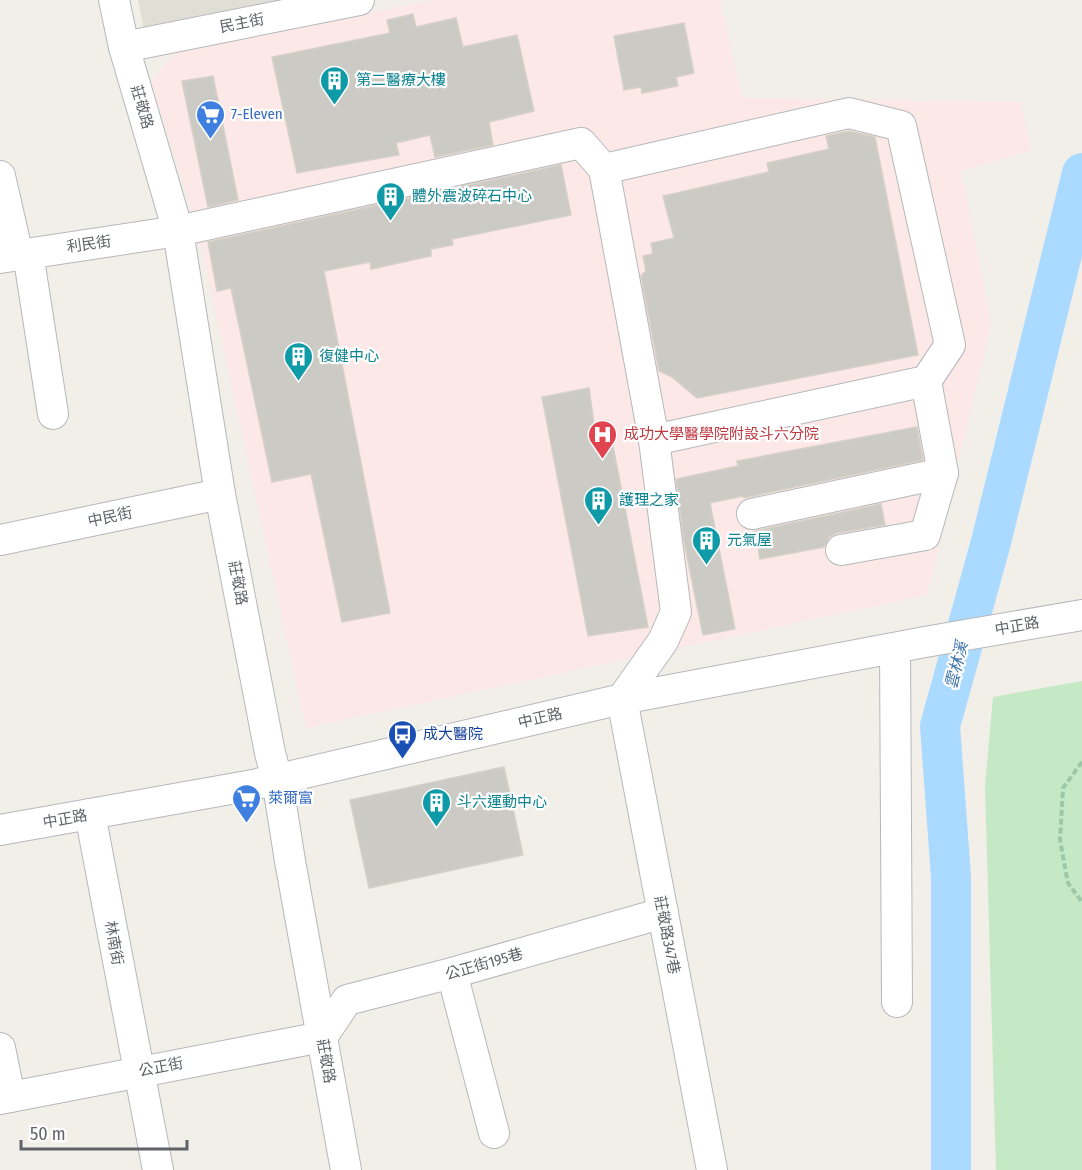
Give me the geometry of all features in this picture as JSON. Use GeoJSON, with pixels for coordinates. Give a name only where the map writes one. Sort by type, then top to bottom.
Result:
{"type":"FeatureCollection","features":[{"type":"Feature","properties":{"kind":"street","name":"莊敬路"},"geometry":{"type":"LineString","coordinates":[[114,0],[124,47],[178,231],[220,494],[277,779],[346,1170]]}},
{"type":"Feature","properties":{"kind":"street","name":"民主街"},"geometry":{"type":"LineString","coordinates":[[124,47],[359,0]]}},
{"type":"Feature","properties":{"kind":"street"},"geometry":{"type":"LineString","coordinates":[[622,699],[663,641],[676,612],[654,440],[604,169],[849,113],[901,126],[950,345],[926,381],[654,440]]}},
{"type":"Feature","properties":{"kind":"street","name":"利民街"},"geometry":{"type":"LineString","coordinates":[[15,255],[178,231],[582,143],[604,169]]}},
{"type":"Feature","properties":{"kind":"street"},"geometry":{"type":"LineString","coordinates":[[0,176],[15,255],[53,414]]}},
{"type":"Feature","properties":{"kind":"street"},"geometry":{"type":"LineString","coordinates":[[841,550],[925,535],[943,472],[926,381]]}},
{"type":"Feature","properties":{"kind":"street"},"geometry":{"type":"LineString","coordinates":[[752,514],[943,472]]}},
{"type":"Feature","properties":{"kind":"street","name":"中民街"},"geometry":{"type":"LineString","coordinates":[[0,540],[220,494]]}},
{"type":"Feature","properties":{"kind":"street","name":"中正路"},"geometry":{"type":"LineString","coordinates":[[0,830],[277,779],[622,699],[1082,615]]}},
{"type":"Feature","properties":{"kind":"street"},"geometry":{"type":"LineString","coordinates":[[895,648],[897,1002]]}},
{"type":"Feature","properties":{"kind":"street","name":"莊敬路347巷"},"geometry":{"type":"LineString","coordinates":[[622,699],[712,1170]]}},
{"type":"Feature","properties":{"kind":"street","name":"林南街"},"geometry":{"type":"LineString","coordinates":[[90,814],[158,1170]]}},
{"type":"Feature","properties":{"kind":"street","name":"公正街195巷"},"geometry":{"type":"LineString","coordinates":[[322,1037],[347,1000],[452,973],[663,913]]}},
{"type":"Feature","properties":{"kind":"street"},"geometry":{"type":"LineString","coordinates":[[452,973],[494,1133]]}},
{"type":"Feature","properties":{"kind":"street","name":"公正街"},"geometry":{"type":"LineString","coordinates":[[5,1098],[322,1037]]}},
{"type":"Feature","properties":{"kind":"street"},"geometry":{"type":"LineString","coordinates":[[0,1048],[5,1098]]}},
{"type":"Feature","properties":{"kind":"path"},"geometry":{"type":"LineString","coordinates":[[1082,762],[1063,788],[1060,840],[1068,883],[1082,902]]}},
{"type":"Feature","properties":{"kind":"shaded area"},"geometry":{"type":"Polygon","coordinates":[[[138,0],[299,0],[145,34],[138,0]]]}},
{"type":"Feature","properties":{"kind":"shaded area","name":"成功大學醫學院附設斗六分院"},"geometry":{"type":"Polygon","coordinates":[[[433,0],[720,0],[742,98],[1021,102],[1031,150],[961,171],[991,323],[927,595],[306,728],[199,236],[151,81],[177,52],[433,0]]]}},
{"type":"Feature","properties":{"kind":"green space"},"geometry":{"type":"Polygon","coordinates":[[[1082,681],[1082,1170],[996,1170],[985,786],[993,697],[1082,681]]]}},
{"type":"Feature","properties":{"kind":"building"},"geometry":{"type":"Polygon","coordinates":[[[413,14],[416,27],[456,18],[463,47],[517,35],[534,111],[489,122],[493,145],[435,157],[430,135],[396,143],[399,155],[297,173],[272,57],[390,33],[387,20],[413,14]]]}},
{"type":"Feature","properties":{"kind":"building"},"geometry":{"type":"Polygon","coordinates":[[[684,23],[694,73],[676,77],[678,86],[642,93],[641,87],[624,90],[614,36],[684,23]]]}},
{"type":"Feature","properties":{"kind":"building","name":"7-Eleven"},"geometry":{"type":"Polygon","coordinates":[[[213,76],[238,200],[208,207],[182,81],[213,76]]]}},
{"type":"Feature","properties":{"kind":"building"},"geometry":{"type":"Polygon","coordinates":[[[849,131],[875,137],[918,355],[697,398],[672,377],[659,371],[641,276],[646,271],[643,256],[653,254],[651,243],[674,238],[663,196],[769,172],[767,163],[829,149],[826,136],[849,131]]]}},
{"type":"Feature","properties":{"kind":"building"},"geometry":{"type":"Polygon","coordinates":[[[561,165],[571,215],[452,239],[453,245],[431,249],[431,256],[371,269],[370,262],[324,271],[390,613],[342,622],[311,474],[272,482],[231,288],[217,291],[208,242],[561,165]]]}},
{"type":"Feature","properties":{"kind":"building","name":"護理之家"},"geometry":{"type":"Polygon","coordinates":[[[589,388],[594,424],[608,420],[648,627],[588,636],[542,397],[589,388]]]}},
{"type":"Feature","properties":{"kind":"building"},"geometry":{"type":"Polygon","coordinates":[[[917,427],[923,460],[744,498],[743,496],[710,503],[735,629],[703,635],[684,542],[676,479],[738,466],[737,461],[917,427]]]}},
{"type":"Feature","properties":{"kind":"building"},"geometry":{"type":"Polygon","coordinates":[[[881,504],[885,525],[837,533],[829,537],[824,547],[760,559],[755,531],[881,504]]]}},
{"type":"Feature","properties":{"kind":"building","name":"斗六運動中心"},"geometry":{"type":"Polygon","coordinates":[[[504,767],[523,855],[369,888],[350,800],[504,767]]]}},
{"type":"Feature","properties":{"kind":"waterway","name":"雲林溪"},"geometry":{"type":"LineString","coordinates":[[951,1170],[951,877],[940,726],[991,542],[1082,173]]}},
{"type":"Feature","properties":{"kind":"place","name":"第二醫療大樓"},"geometry":{"type":"Point","coordinates":[335,106]}},
{"type":"Feature","properties":{"kind":"place","name":"7-Eleven"},"geometry":{"type":"Point","coordinates":[210,140]}},
{"type":"Feature","properties":{"kind":"place","name":"體外震波碎石中心"},"geometry":{"type":"Point","coordinates":[391,222]}},
{"type":"Feature","properties":{"kind":"place","name":"復健中心"},"geometry":{"type":"Point","coordinates":[298,382]}},
{"type":"Feature","properties":{"kind":"place","name":"成功大學醫學院附設斗六分院"},"geometry":{"type":"Point","coordinates":[603,460]}},
{"type":"Feature","properties":{"kind":"place","name":"護理之家"},"geometry":{"type":"Point","coordinates":[598,526]}},
{"type":"Feature","properties":{"kind":"place","name":"元氣屋"},"geometry":{"type":"Point","coordinates":[706,566]}},
{"type":"Feature","properties":{"kind":"place","name":"成大醫院"},"geometry":{"type":"Point","coordinates":[402,760]}},
{"type":"Feature","properties":{"kind":"place","name":"萊爾富"},"geometry":{"type":"Point","coordinates":[247,824]}},
{"type":"Feature","properties":{"kind":"place","name":"斗六運動中心"},"geometry":{"type":"Point","coordinates":[436,828]}}]}
